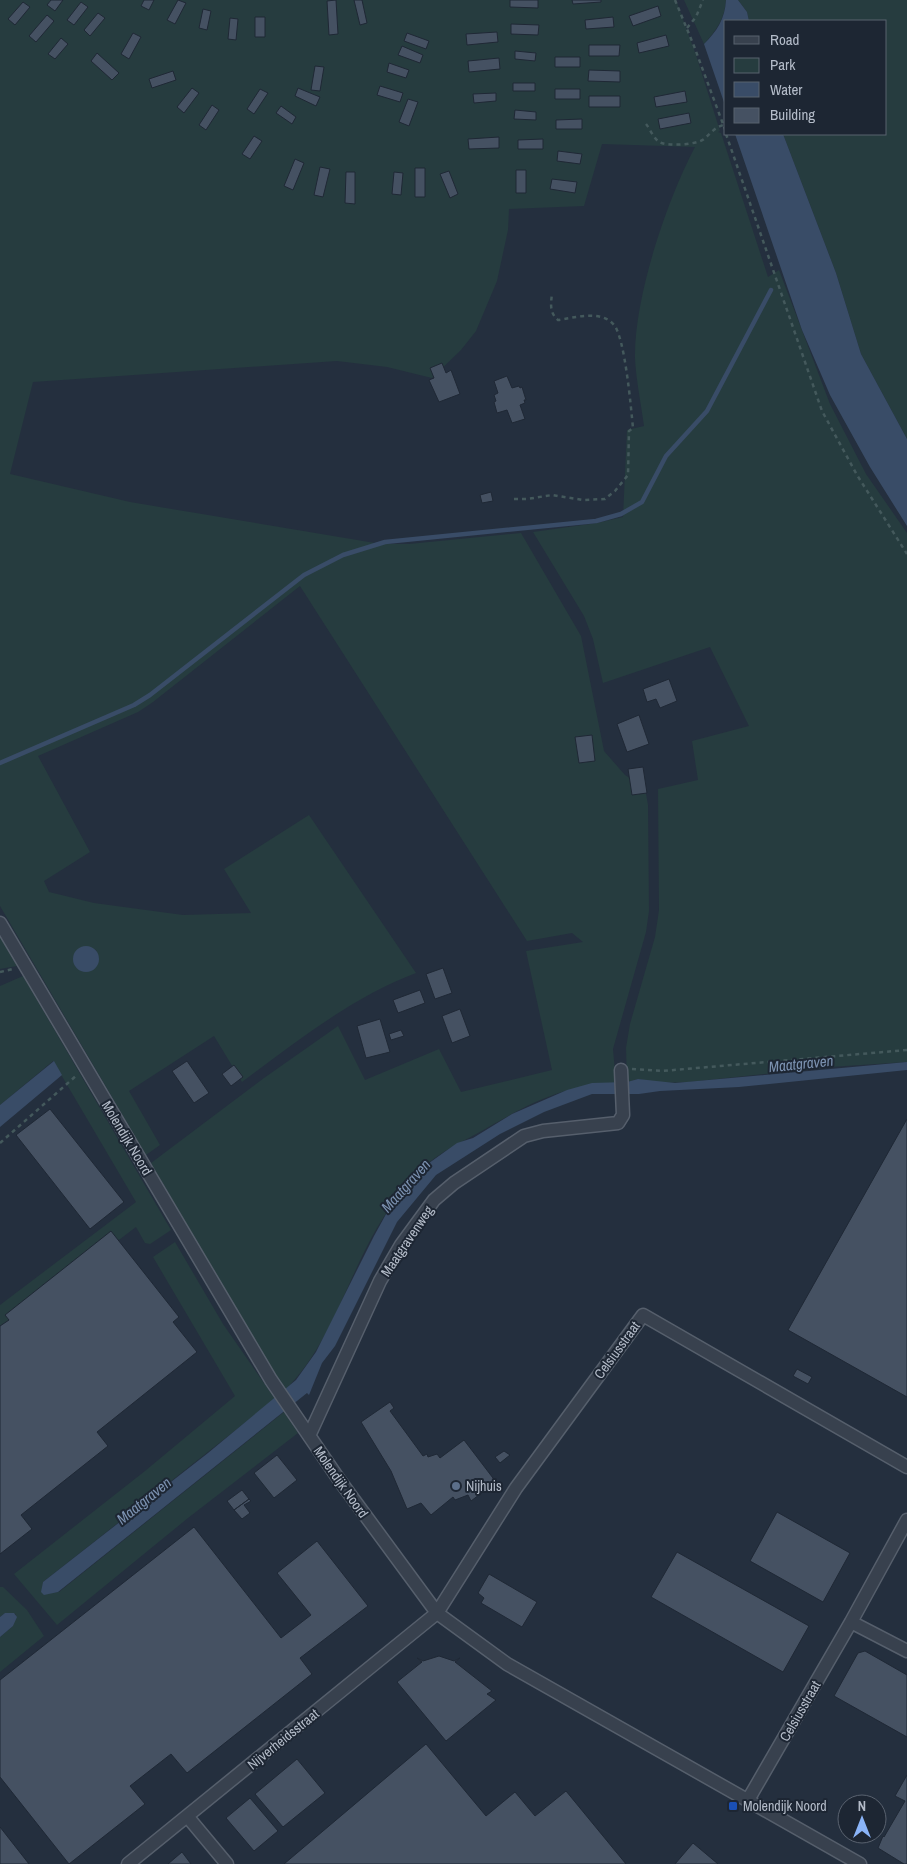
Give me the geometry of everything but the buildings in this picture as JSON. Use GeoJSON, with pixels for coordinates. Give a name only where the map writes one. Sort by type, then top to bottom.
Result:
{"type":"FeatureCollection","features":[{"type":"Feature","properties":{"kind":"street","name":"Molendijk Noord"},"geometry":{"type":"LineString","coordinates":[[0,924],[277,1390],[437,1612],[507,1664],[860,1864]]}},
{"type":"Feature","properties":{"kind":"street","name":"Maatgravenweg"},"geometry":{"type":"LineString","coordinates":[[309,1436],[380,1281],[401,1245],[434,1200],[454,1183],[524,1136],[543,1131],[618,1123],[623,1115],[621,1075]]}},
{"type":"Feature","properties":{"kind":"street","name":"Celsiusstraat"},"geometry":{"type":"LineString","coordinates":[[437,1612],[516,1488],[643,1315],[907,1467]]}},
{"type":"Feature","properties":{"kind":"street","name":"Celsiusstraat"},"geometry":{"type":"LineString","coordinates":[[748,1800],[851,1622],[907,1520]]}},
{"type":"Feature","properties":{"kind":"street","name":"Nijverheidsstraat"},"geometry":{"type":"LineString","coordinates":[[128,1864],[437,1612]]}},
{"type":"Feature","properties":{"kind":"street"},"geometry":{"type":"LineString","coordinates":[[851,1622],[907,1651]]}},
{"type":"Feature","properties":{"kind":"street"},"geometry":{"type":"LineString","coordinates":[[187,1816],[227,1864]]}},
{"type":"Feature","properties":{"kind":"path"},"geometry":{"type":"LineString","coordinates":[[646,124],[662,144],[695,144],[704,139],[714,128],[723,125],[675,0]]}},
{"type":"Feature","properties":{"kind":"path"},"geometry":{"type":"LineString","coordinates":[[687,28],[696,17],[703,0]]}},
{"type":"Feature","properties":{"kind":"path"},"geometry":{"type":"LineString","coordinates":[[727,135],[822,411],[857,475],[907,554]]}},
{"type":"Feature","properties":{"kind":"path"},"geometry":{"type":"LineString","coordinates":[[514,499],[527,500],[552,495],[583,500],[605,499],[628,475],[629,430],[633,428],[621,344],[614,325],[605,319],[589,315],[558,320],[550,309],[552,293]]}},
{"type":"Feature","properties":{"kind":"path"},"geometry":{"type":"LineString","coordinates":[[621,1075],[636,1069],[662,1071],[907,1050]]}},
{"type":"Feature","properties":{"kind":"path"},"geometry":{"type":"LineString","coordinates":[[0,1143],[85,1067]]}},
{"type":"Feature","properties":{"kind":"green space"},"geometry":{"type":"Polygon","coordinates":[[[0,0],[676,0],[696,55],[720,131],[718,132],[721,133],[768,277],[779,270],[830,404],[866,474],[907,533],[907,1062],[830,1067],[689,1082],[659,1083],[638,1079],[627,1082],[626,1048],[630,1024],[655,937],[659,910],[658,789],[698,780],[692,741],[749,726],[710,647],[603,683],[593,639],[584,616],[533,532],[597,523],[623,517],[627,430],[644,426],[635,358],[640,307],[646,278],[663,221],[695,147],[602,144],[584,206],[509,209],[508,230],[497,281],[476,331],[461,350],[432,378],[387,367],[337,361],[33,382],[10,474],[130,502],[381,544],[409,544],[521,533],[581,636],[604,751],[625,775],[645,788],[648,805],[649,911],[646,932],[613,1049],[616,1083],[581,1087],[537,1102],[507,1116],[444,1152],[418,1172],[388,1210],[373,1235],[320,1344],[304,1369],[284,1391],[151,1163],[264,1078],[338,1026],[365,1080],[439,1049],[461,1092],[552,1070],[526,951],[583,942],[572,933],[527,941],[300,586],[138,712],[38,756],[90,852],[44,881],[49,892],[94,903],[183,915],[251,913],[224,869],[309,815],[416,973],[392,983],[347,1007],[242,1082],[214,1036],[129,1091],[160,1145],[146,1155],[0,906],[0,0]],[[88,947],[80,948],[75,966],[82,971],[95,968],[98,958],[96,950],[88,947]]]}},
{"type":"Feature","properties":{"kind":"green space"},"geometry":{"type":"Polygon","coordinates":[[[684,0],[726,0],[724,13],[719,24],[704,44],[684,0]]]}},
{"type":"Feature","properties":{"kind":"green space"},"geometry":{"type":"Polygon","coordinates":[[[738,0],[907,0],[907,439],[861,354],[836,273],[783,135],[887,135],[887,20],[749,20],[747,12],[738,0]]]}},
{"type":"Feature","properties":{"kind":"green space"},"geometry":{"type":"Polygon","coordinates":[[[0,937],[17,966],[0,969],[0,937]]]}},
{"type":"Feature","properties":{"kind":"green space"},"geometry":{"type":"Polygon","coordinates":[[[23,976],[171,1230],[150,1244],[145,1243],[136,1227],[0,1330],[0,1305],[136,1202],[53,1061],[0,1105],[0,986],[23,976]]]}},
{"type":"Feature","properties":{"kind":"green space"},"geometry":{"type":"Polygon","coordinates":[[[175,1242],[223,1324],[275,1399],[43,1582],[42,1593],[59,1592],[284,1412],[298,1433],[188,1518],[57,1625],[14,1574],[145,1471],[235,1396],[153,1257],[175,1242]]]}},
{"type":"Feature","properties":{"kind":"green space"},"geometry":{"type":"Polygon","coordinates":[[[0,1587],[3,1587],[27,1610],[44,1636],[0,1672],[0,1637],[13,1626],[16,1614],[5,1613],[0,1617],[0,1587]]]}},
{"type":"Feature","properties":{"kind":"water"},"geometry":{"type":"Polygon","coordinates":[[[726,0],[738,0],[747,12],[749,20],[724,20],[724,102],[704,44],[720,24],[726,0]]]}},
{"type":"Feature","properties":{"kind":"water"},"geometry":{"type":"Polygon","coordinates":[[[735,135],[783,135],[836,273],[861,354],[907,439],[907,526],[870,467],[830,395],[802,330],[735,135]]]}},
{"type":"Feature","properties":{"kind":"water"},"geometry":{"type":"Polygon","coordinates":[[[86,946],[95,950],[99,959],[95,968],[86,972],[77,968],[73,959],[77,950],[86,946]]]}},
{"type":"Feature","properties":{"kind":"water"},"geometry":{"type":"Polygon","coordinates":[[[54,1061],[62,1075],[0,1127],[0,1105],[54,1061]]]}},
{"type":"Feature","properties":{"kind":"water","name":"Maatgraven"},"geometry":{"type":"Polygon","coordinates":[[[907,1062],[907,1070],[739,1087],[660,1091],[639,1094],[592,1094],[544,1112],[500,1134],[436,1175],[397,1222],[335,1346],[322,1363],[309,1395],[307,1393],[58,1592],[44,1595],[41,1592],[43,1582],[208,1453],[296,1380],[316,1352],[396,1196],[418,1171],[457,1143],[473,1138],[512,1114],[567,1090],[592,1083],[627,1082],[638,1079],[675,1083],[907,1062]]]}},
{"type":"Feature","properties":{"kind":"water"},"geometry":{"type":"Polygon","coordinates":[[[5,1613],[14,1613],[17,1617],[13,1626],[0,1637],[0,1617],[5,1613]]]}},
{"type":"Feature","properties":{"kind":"waterway"},"geometry":{"type":"LineString","coordinates":[[0,763],[134,705],[150,695],[304,575],[343,555],[385,542],[596,521],[621,514],[642,502],[666,456],[707,411],[771,290]]}},
{"type":"Feature","properties":{"kind":"place","name":"Nijhuis"},"geometry":{"type":"Point","coordinates":[456,1486]}},
{"type":"Feature","properties":{"kind":"place","name":"Molendijk Noord"},"geometry":{"type":"Point","coordinates":[733,1806]}}]}
